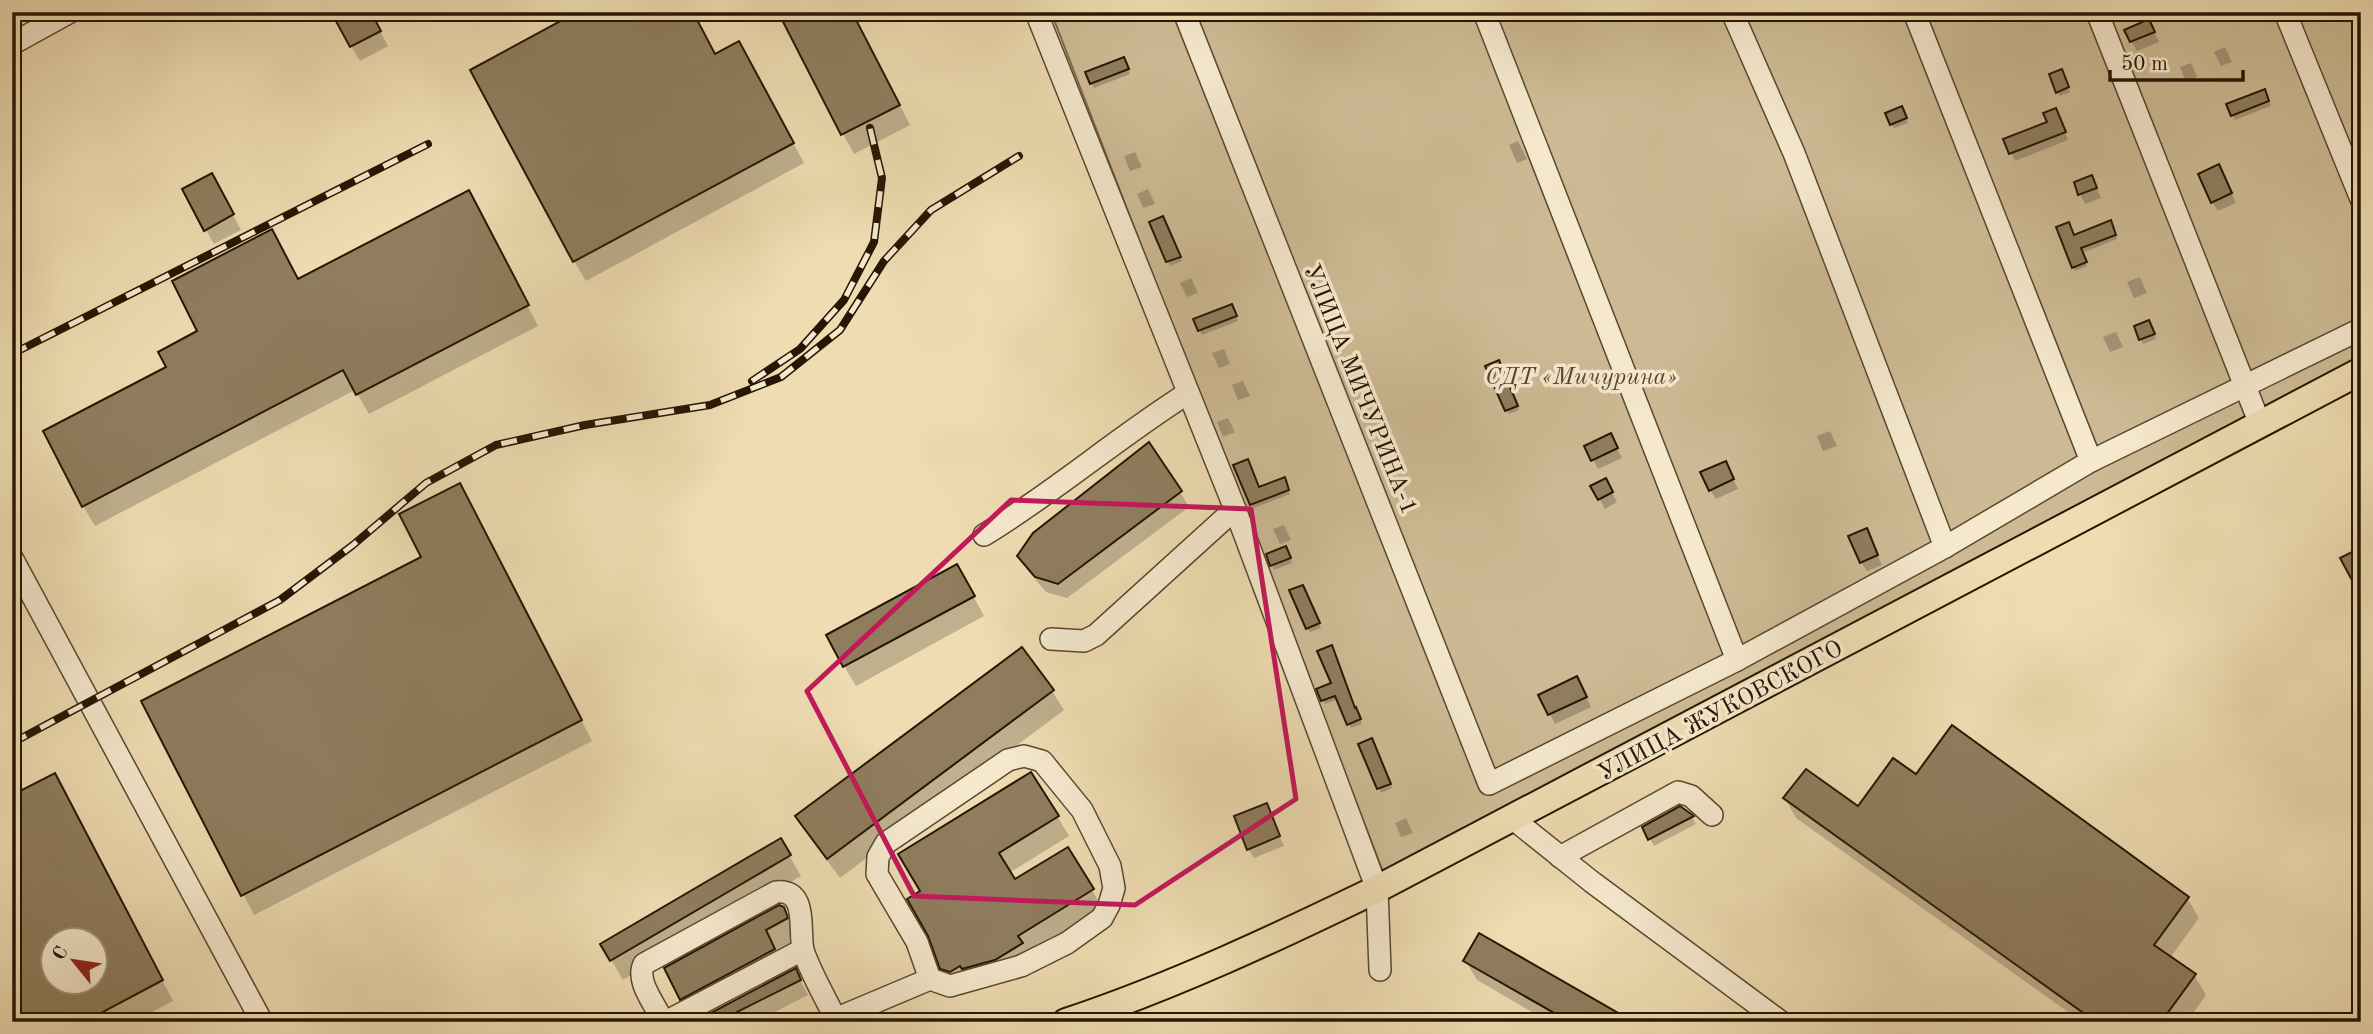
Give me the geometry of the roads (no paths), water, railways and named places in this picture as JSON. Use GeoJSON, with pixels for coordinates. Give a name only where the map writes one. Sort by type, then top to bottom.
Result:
{"type":"FeatureCollection","features":[{"type":"Feature","properties":{"kind":"main road","name":"УЛИЦА ЖУКОВСКОГО"},"geometry":{"type":"LineString","coordinates":[[1066,1022],[1112,1015],[1377,889],[2361,371]]}},
{"type":"Feature","properties":{"kind":"street"},"geometry":{"type":"LineString","coordinates":[[12,44],[70,12]]}},
{"type":"Feature","properties":{"kind":"street"},"geometry":{"type":"LineString","coordinates":[[1036,12],[1235,509],[1377,889],[1380,970]]}},
{"type":"Feature","properties":{"kind":"street","name":"УЛИЦА МИЧУРИНА-1"},"geometry":{"type":"LineString","coordinates":[[1184,12],[1489,785],[1737,660]]}},
{"type":"Feature","properties":{"kind":"street"},"geometry":{"type":"LineString","coordinates":[[1484,12],[1737,660],[1945,547],[2091,461],[2361,329]]}},
{"type":"Feature","properties":{"kind":"street"},"geometry":{"type":"LineString","coordinates":[[1732,12],[1794,153],[1945,547]]}},
{"type":"Feature","properties":{"kind":"street"},"geometry":{"type":"LineString","coordinates":[[1914,12],[2091,461]]}},
{"type":"Feature","properties":{"kind":"street"},"geometry":{"type":"LineString","coordinates":[[2096,12],[2260,424]]}},
{"type":"Feature","properties":{"kind":"street"},"geometry":{"type":"LineString","coordinates":[[2285,12],[2361,199]]}},
{"type":"Feature","properties":{"kind":"street"},"geometry":{"type":"LineString","coordinates":[[984,535],[1102,454],[1152,415],[1188,393]]}},
{"type":"Feature","properties":{"kind":"street"},"geometry":{"type":"LineString","coordinates":[[1051,639],[1084,641],[1096,635],[1235,509]]}},
{"type":"Feature","properties":{"kind":"street"},"geometry":{"type":"LineString","coordinates":[[12,558],[262,1022]]}},
{"type":"Feature","properties":{"kind":"street"},"geometry":{"type":"LineString","coordinates":[[802,950],[671,1018],[660,1016],[641,979],[644,964],[776,891],[791,895],[798,905],[802,918],[802,950],[832,1020],[930,979],[950,986],[1021,966],[1067,943],[1102,918],[1110,905],[1114,888],[1110,866],[1082,810],[1042,761],[1024,756],[1008,760],[886,844],[878,857],[877,874],[917,942],[930,979]]}},
{"type":"Feature","properties":{"kind":"street"},"geometry":{"type":"LineString","coordinates":[[1560,857],[1678,792],[1691,796],[1712,815]]}},
{"type":"Feature","properties":{"kind":"street"},"geometry":{"type":"LineString","coordinates":[[1512,818],[1560,857],[1782,1022]]}},
{"type":"Feature","properties":{"kind":"railway"},"geometry":{"type":"LineString","coordinates":[[752,381],[800,349],[844,300],[874,242],[882,178],[870,128]]}},
{"type":"Feature","properties":{"kind":"railway"},"geometry":{"type":"LineString","coordinates":[[12,354],[428,144]]}},
{"type":"Feature","properties":{"kind":"railway"},"geometry":{"type":"LineString","coordinates":[[12,743],[280,600],[353,545],[426,483],[496,445],[585,425],[710,405],[781,377],[840,330],[884,261],[931,210],[1019,156]]}},
{"type":"Feature","properties":{"kind":"park label","name":"СДТ «Мичурина»"},"geometry":{"type":"Point","coordinates":[1581,376]}}]}
